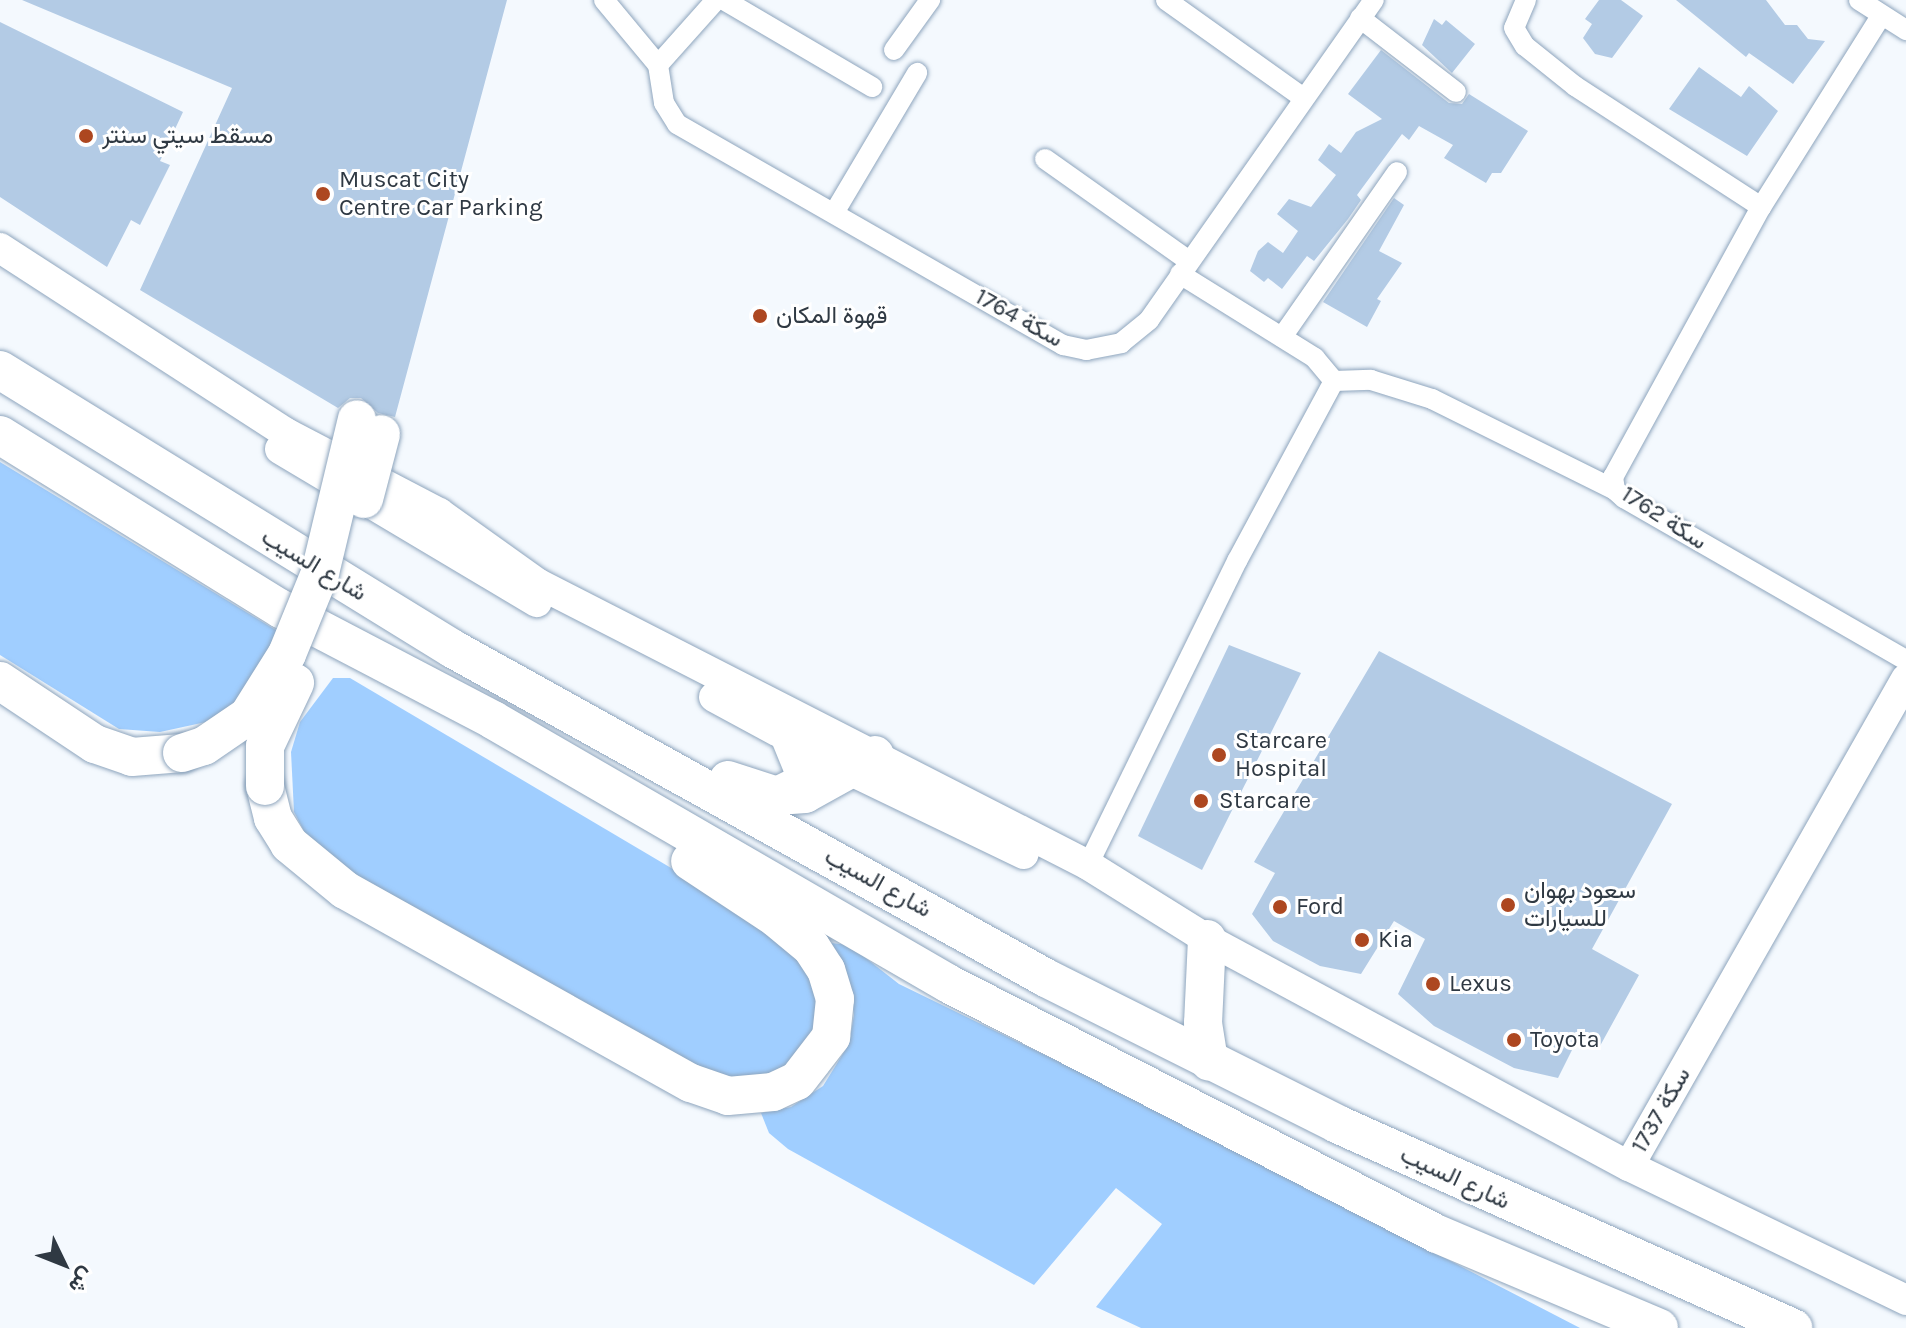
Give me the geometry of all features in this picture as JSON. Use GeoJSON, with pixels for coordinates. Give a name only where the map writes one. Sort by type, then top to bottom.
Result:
{"type":"FeatureCollection","features":[{"type":"Feature","properties":{"kind":"highway","name":"شارع السيب"},"geometry":{"type":"LineString","coordinates":[[0,370],[453,649],[652,756],[1046,978],[1209,1062],[1434,1169],[1793,1328]]}},
{"type":"Feature","properties":{"kind":"highway"},"geometry":{"type":"LineString","coordinates":[[0,681],[95,744],[132,757],[182,753],[204,746],[248,716],[287,654],[320,573],[369,427],[340,583],[265,746],[265,786],[273,818],[311,867],[649,1060],[728,1096],[749,1098],[797,1081],[818,1059],[836,1018],[826,970],[811,947],[776,918],[513,744],[493,720]]}},
{"type":"Feature","properties":{"kind":"highway"},"geometry":{"type":"LineString","coordinates":[[0,435],[71,482],[281,609],[493,720],[976,998],[1437,1234],[1659,1328]]}},
{"type":"Feature","properties":{"kind":"highway"},"geometry":{"type":"LineString","coordinates":[[0,449],[71,482]]}},
{"type":"Feature","properties":{"kind":"highway"},"geometry":{"type":"LineString","coordinates":[[777,796],[800,785],[805,774],[791,739]]}},
{"type":"Feature","properties":{"kind":"highway"},"geometry":{"type":"LineString","coordinates":[[652,756],[777,796],[805,794],[861,762]]}},
{"type":"Feature","properties":{"kind":"highway"},"geometry":{"type":"LineString","coordinates":[[1207,939],[1203,1023],[1209,1062]]}},
{"type":"Feature","properties":{"kind":"street"},"geometry":{"type":"LineString","coordinates":[[604,0],[658,65],[716,0]]}},
{"type":"Feature","properties":{"kind":"street"},"geometry":{"type":"LineString","coordinates":[[724,0],[872,87]]}},
{"type":"Feature","properties":{"kind":"street"},"geometry":{"type":"LineString","coordinates":[[894,50],[930,0]]}},
{"type":"Feature","properties":{"kind":"street"},"geometry":{"type":"LineString","coordinates":[[1166,0],[1302,97]]}},
{"type":"Feature","properties":{"kind":"street","name":"سكة 1764"},"geometry":{"type":"LineString","coordinates":[[658,65],[664,103],[677,124],[1063,345],[1086,350],[1121,343],[1137,332],[1374,0]]}},
{"type":"Feature","properties":{"kind":"street"},"geometry":{"type":"LineString","coordinates":[[1526,0],[1516,14],[1514,28],[1525,46],[1575,86],[1761,207]]}},
{"type":"Feature","properties":{"kind":"street"},"geometry":{"type":"LineString","coordinates":[[1859,0],[1906,30]]}},
{"type":"Feature","properties":{"kind":"street","name":"سكة 1762"},"geometry":{"type":"LineString","coordinates":[[1881,16],[1761,207],[1613,477],[1615,490],[1906,660]]}},
{"type":"Feature","properties":{"kind":"street"},"geometry":{"type":"LineString","coordinates":[[1360,18],[1456,92]]}},
{"type":"Feature","properties":{"kind":"street"},"geometry":{"type":"LineString","coordinates":[[834,213],[917,73]]}},
{"type":"Feature","properties":{"kind":"street"},"geometry":{"type":"LineString","coordinates":[[1045,159],[1184,268],[1322,364],[1334,381]]}},
{"type":"Feature","properties":{"kind":"street"},"geometry":{"type":"LineString","coordinates":[[1282,337],[1397,172]]}},
{"type":"Feature","properties":{"kind":"street"},"geometry":{"type":"LineString","coordinates":[[0,248],[286,433],[439,513],[537,583],[861,762],[1176,929],[1207,939]]}},
{"type":"Feature","properties":{"kind":"street"},"geometry":{"type":"LineString","coordinates":[[0,271],[487,576],[791,739],[861,762],[1088,865],[1207,939]]}},
{"type":"Feature","properties":{"kind":"street"},"geometry":{"type":"LineString","coordinates":[[1334,381],[1371,380],[1432,399],[1615,490]]}},
{"type":"Feature","properties":{"kind":"street"},"geometry":{"type":"LineString","coordinates":[[1088,865],[1237,561],[1334,381]]}},
{"type":"Feature","properties":{"kind":"street","name":"سكة 1737"},"geometry":{"type":"LineString","coordinates":[[1207,939],[1629,1166],[1906,679]]}},
{"type":"Feature","properties":{"kind":"street"},"geometry":{"type":"LineString","coordinates":[[1629,1166],[1906,1300]]}},
{"type":"Feature","properties":{"kind":"street"},"geometry":{"type":"LineString","coordinates":[[1833,1267],[1906,1286]]}},
{"type":"Feature","properties":{"kind":"shaded area"},"geometry":{"type":"Polygon","coordinates":[[[0,462],[284,635],[231,707],[206,722],[160,732],[119,729],[0,655],[0,462]]]}},
{"type":"Feature","properties":{"kind":"shaded area"},"geometry":{"type":"Polygon","coordinates":[[[333,678],[350,678],[754,917],[806,960],[824,1017],[788,1072],[724,1081],[360,887],[305,833],[294,812],[291,752],[300,722],[333,678]]]}},
{"type":"Feature","properties":{"kind":"shaded area"},"geometry":{"type":"Polygon","coordinates":[[[831,943],[849,945],[899,984],[1180,1121],[1580,1328],[1141,1328],[1096,1307],[1162,1224],[1116,1188],[1034,1285],[788,1149],[769,1133],[761,1113],[791,1107],[823,1086],[849,1044],[854,1015],[850,983],[831,943]]]}},
{"type":"Feature","properties":{"kind":"building","name":"Muscat City Centre Car Parking"},"geometry":{"type":"Polygon","coordinates":[[[22,0],[507,0],[395,417],[378,413],[361,398],[350,398],[338,408],[140,290],[232,88],[22,0]]]}},
{"type":"Feature","properties":{"kind":"building"},"geometry":{"type":"Polygon","coordinates":[[[1599,0],[1621,0],[1643,16],[1612,58],[1595,54],[1583,38],[1592,24],[1585,19],[1599,0]]]}},
{"type":"Feature","properties":{"kind":"building"},"geometry":{"type":"Polygon","coordinates":[[[1676,0],[1766,0],[1785,25],[1797,25],[1808,39],[1825,41],[1793,84],[1749,53],[1746,57],[1676,0]]]}},
{"type":"Feature","properties":{"kind":"building"},"geometry":{"type":"Polygon","coordinates":[[[1434,19],[1442,25],[1446,20],[1475,44],[1452,73],[1422,45],[1434,19]]]}},
{"type":"Feature","properties":{"kind":"building","name":"مسقط سيتي سنتر"},"geometry":{"type":"Polygon","coordinates":[[[0,22],[183,112],[160,161],[170,165],[140,225],[131,220],[107,267],[0,197],[0,22]]]}},
{"type":"Feature","properties":{"kind":"building"},"geometry":{"type":"Polygon","coordinates":[[[1381,50],[1449,103],[1462,104],[1469,94],[1528,131],[1501,173],[1492,173],[1486,183],[1444,158],[1453,145],[1419,126],[1409,140],[1402,134],[1357,195],[1361,200],[1348,219],[1314,261],[1307,256],[1282,289],[1268,278],[1264,282],[1250,271],[1258,251],[1268,242],[1283,253],[1298,231],[1277,214],[1289,199],[1311,207],[1336,175],[1318,160],[1329,144],[1341,153],[1356,132],[1382,119],[1348,94],[1381,50]]]}},
{"type":"Feature","properties":{"kind":"building"},"geometry":{"type":"Polygon","coordinates":[[[1699,67],[1741,97],[1749,86],[1778,111],[1747,156],[1669,109],[1699,67]]]}},
{"type":"Feature","properties":{"kind":"building"},"geometry":{"type":"Polygon","coordinates":[[[1394,198],[1404,205],[1379,251],[1402,263],[1377,299],[1381,301],[1367,327],[1323,302],[1394,198]]]}},
{"type":"Feature","properties":{"kind":"building","name":"Starcare Hospital"},"geometry":{"type":"Polygon","coordinates":[[[1229,645],[1301,673],[1202,870],[1138,836],[1229,645]]]}},
{"type":"Feature","properties":{"kind":"building","name":"سعود بهوان للسيارات"},"geometry":{"type":"Polygon","coordinates":[[[1379,651],[1672,804],[1592,949],[1639,975],[1600,1046],[1579,1036],[1558,1078],[1514,1068],[1434,1026],[1398,994],[1425,939],[1394,921],[1361,974],[1320,966],[1273,941],[1252,914],[1275,873],[1254,862],[1379,651]]]}},
{"type":"Feature","properties":{"kind":"place","name":"مسقط سيتي سنتر"},"geometry":{"type":"Point","coordinates":[86,136]}},
{"type":"Feature","properties":{"kind":"place","name":"Muscat City Centre Car Parking"},"geometry":{"type":"Point","coordinates":[323,194]}},
{"type":"Feature","properties":{"kind":"place","name":"قهوة المكان"},"geometry":{"type":"Point","coordinates":[760,316]}},
{"type":"Feature","properties":{"kind":"place","name":"Starcare Hospital"},"geometry":{"type":"Point","coordinates":[1219,755]}},
{"type":"Feature","properties":{"kind":"place","name":"Starcare"},"geometry":{"type":"Point","coordinates":[1201,801]}},
{"type":"Feature","properties":{"kind":"place","name":"سعود بهوان للسيارات"},"geometry":{"type":"Point","coordinates":[1508,905]}},
{"type":"Feature","properties":{"kind":"place","name":"Ford"},"geometry":{"type":"Point","coordinates":[1280,907]}},
{"type":"Feature","properties":{"kind":"place","name":"Kia"},"geometry":{"type":"Point","coordinates":[1362,940]}},
{"type":"Feature","properties":{"kind":"place","name":"Lexus"},"geometry":{"type":"Point","coordinates":[1433,984]}},
{"type":"Feature","properties":{"kind":"place","name":"Toyota"},"geometry":{"type":"Point","coordinates":[1514,1040]}}]}
